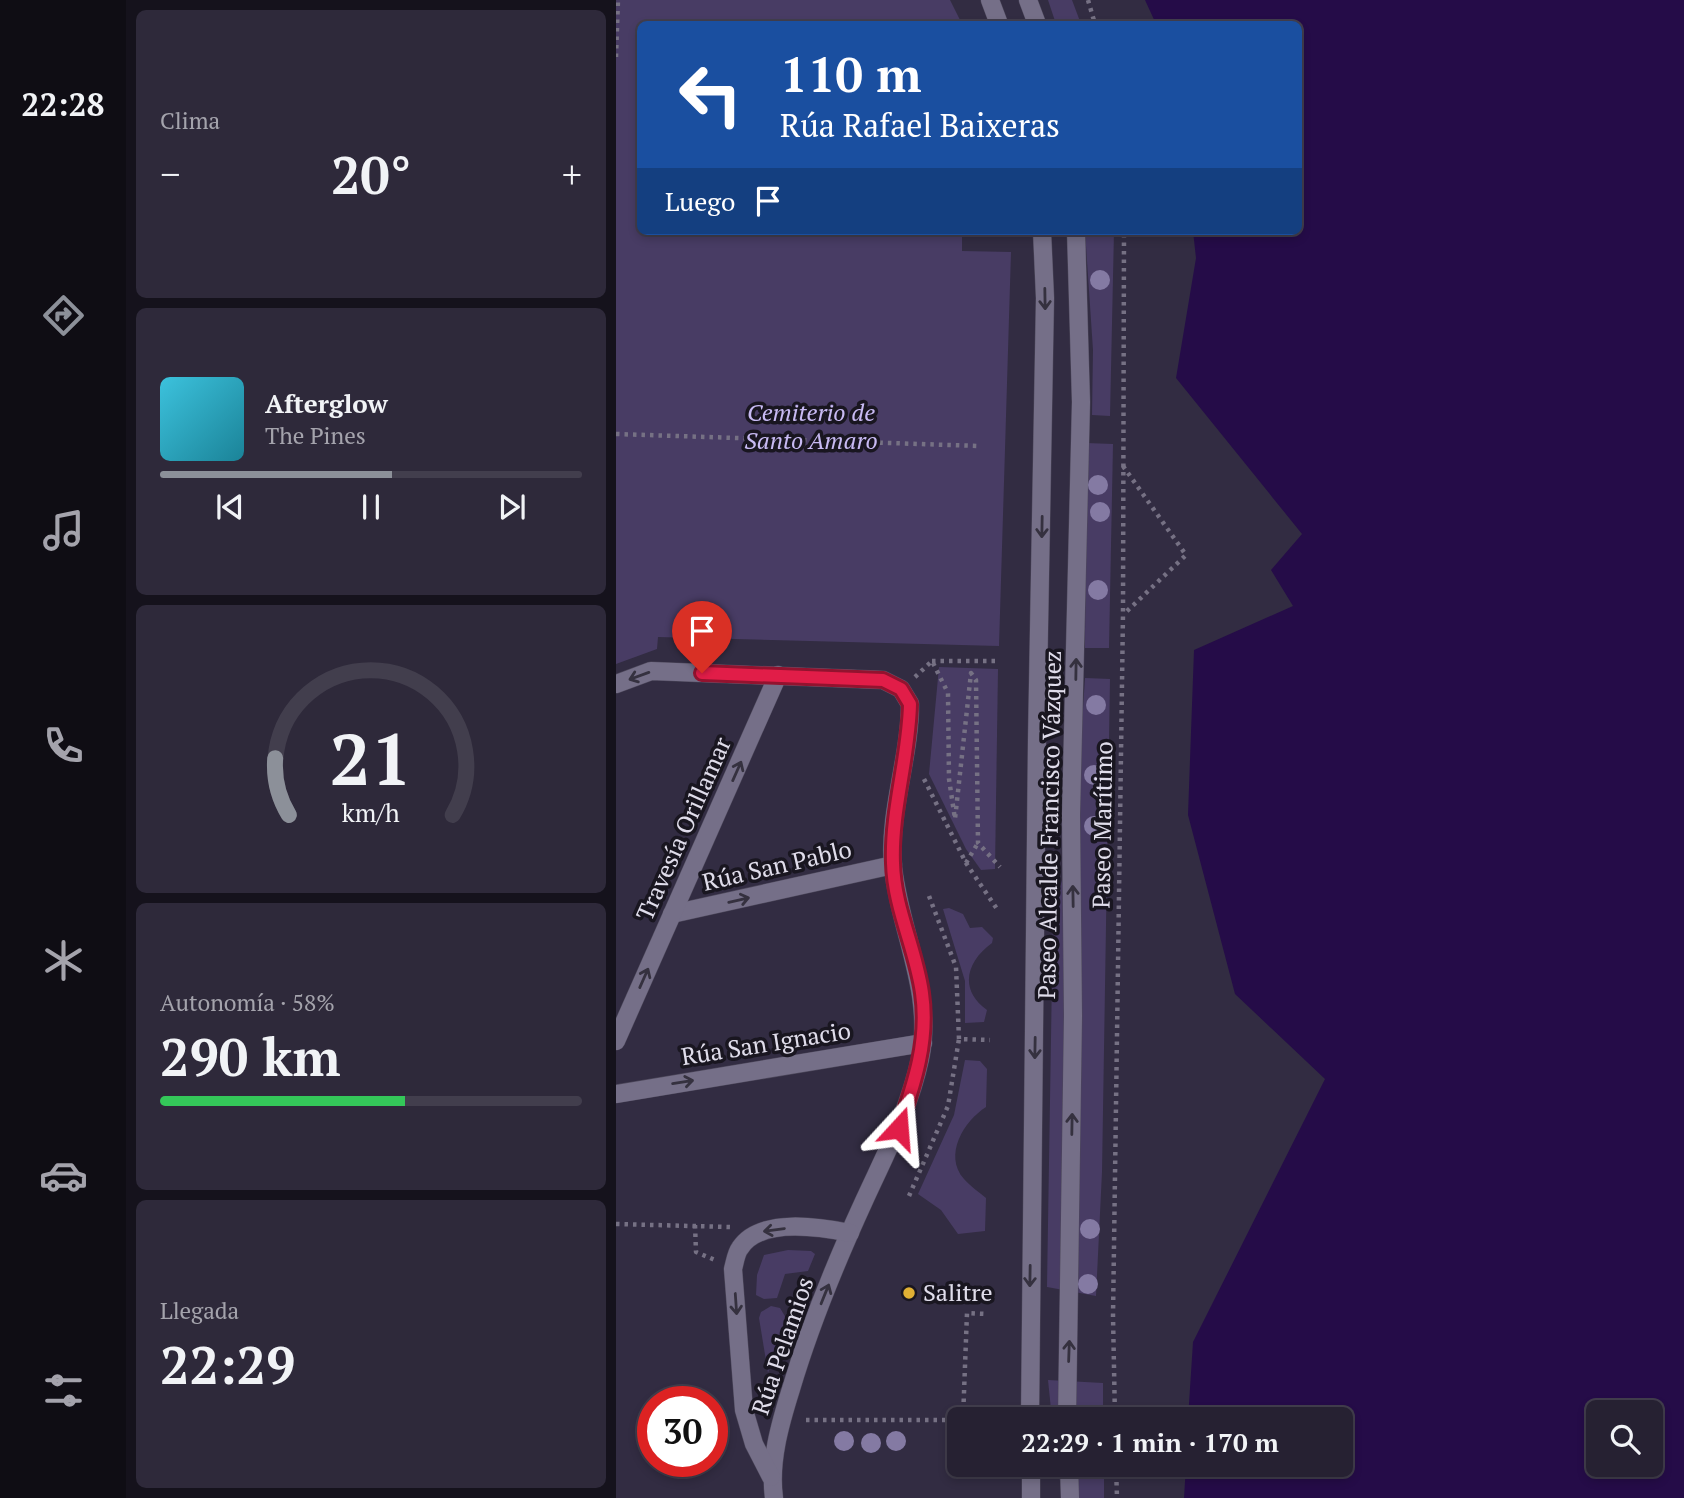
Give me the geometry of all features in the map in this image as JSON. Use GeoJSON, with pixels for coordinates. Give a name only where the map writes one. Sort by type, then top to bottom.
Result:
{"type":"FeatureCollection","features":[{"type":"Feature","properties":{"kind":"main road"},"geometry":{"type":"LineString","coordinates":[[990,0],[998,21]]}},
{"type":"Feature","properties":{"kind":"main road"},"geometry":{"type":"LineString","coordinates":[[1028,0],[1036,21]]}},
{"type":"Feature","properties":{"kind":"main road","name":"Paseo Alcalde Francisco Vázquez"},"geometry":{"type":"LineString","coordinates":[[1030,1407],[1045,298],[1042,235]]}},
{"type":"Feature","properties":{"kind":"main road","name":"Paseo Alcalde Francisco Vázquez"},"geometry":{"type":"LineString","coordinates":[[1067,1407],[1073,1030],[1071,815],[1081,402],[1076,235]]}},
{"type":"Feature","properties":{"kind":"main road"},"geometry":{"type":"LineString","coordinates":[[616,684],[651,671],[883,680],[901,689]]}},
{"type":"Feature","properties":{"kind":"main road","name":"Travesía Orillamar"},"geometry":{"type":"LineString","coordinates":[[616,1041],[778,675]]}},
{"type":"Feature","properties":{"kind":"main road","name":"Rúa Pelamios"},"geometry":{"type":"LineString","coordinates":[[774,1498],[771,1477],[783,1414],[802,1350],[850,1233],[899,1128],[923,1043],[922,991],[900,910],[893,865],[894,835],[910,720],[910,704],[901,689]]}},
{"type":"Feature","properties":{"kind":"main road","name":"Rúa San Pablo"},"geometry":{"type":"LineString","coordinates":[[672,914],[893,865]]}},
{"type":"Feature","properties":{"kind":"main road","name":"Rúa San Ignacio"},"geometry":{"type":"LineString","coordinates":[[616,1094],[923,1043]]}},
{"type":"Feature","properties":{"kind":"main road"},"geometry":{"type":"LineString","coordinates":[[733,1269],[739,1249],[747,1240],[772,1229],[825,1228],[850,1233]]}},
{"type":"Feature","properties":{"kind":"main road","name":"Rúa Pelamios"},"geometry":{"type":"LineString","coordinates":[[733,1269],[744,1410],[754,1444],[771,1477]]}},
{"type":"Feature","properties":{"kind":"main road"},"geometry":{"type":"LineString","coordinates":[[1031,1477],[1031,1498]]}},
{"type":"Feature","properties":{"kind":"main road"},"geometry":{"type":"LineString","coordinates":[[1069,1477],[1070,1498]]}},
{"type":"Feature","properties":{"kind":"path"},"geometry":{"type":"LineString","coordinates":[[616,57],[618,0]]}},
{"type":"Feature","properties":{"kind":"path"},"geometry":{"type":"LineString","coordinates":[[1088,0],[1095,21]]}},
{"type":"Feature","properties":{"kind":"path","name":"Paseo Marítimo"},"geometry":{"type":"LineString","coordinates":[[1115,1407],[1113,1316],[1124,614],[1124,235]]}},
{"type":"Feature","properties":{"kind":"path"},"geometry":{"type":"LineString","coordinates":[[616,434],[980,446]]}},
{"type":"Feature","properties":{"kind":"path"},"geometry":{"type":"LineString","coordinates":[[1123,465],[1186,555],[1124,614]]}},
{"type":"Feature","properties":{"kind":"path"},"geometry":{"type":"LineString","coordinates":[[932,661],[948,693],[949,779],[955,819],[971,673],[976,680],[978,843],[966,863]]}},
{"type":"Feature","properties":{"kind":"path"},"geometry":{"type":"LineString","coordinates":[[901,689],[932,661],[1000,661]]}},
{"type":"Feature","properties":{"kind":"path"},"geometry":{"type":"LineString","coordinates":[[923,778],[966,863],[999,912]]}},
{"type":"Feature","properties":{"kind":"path"},"geometry":{"type":"LineString","coordinates":[[978,843],[1000,867]]}},
{"type":"Feature","properties":{"kind":"path"},"geometry":{"type":"LineString","coordinates":[[909,1196],[948,1106],[959,1039],[956,967],[929,896]]}},
{"type":"Feature","properties":{"kind":"path"},"geometry":{"type":"LineString","coordinates":[[959,1039],[990,1040]]}},
{"type":"Feature","properties":{"kind":"path"},"geometry":{"type":"LineString","coordinates":[[616,1224],[729,1226]]}},
{"type":"Feature","properties":{"kind":"path"},"geometry":{"type":"LineString","coordinates":[[695,1225],[696,1252],[733,1269]]}},
{"type":"Feature","properties":{"kind":"path"},"geometry":{"type":"LineString","coordinates":[[962,1407],[967,1313],[987,1314]]}},
{"type":"Feature","properties":{"kind":"path"},"geometry":{"type":"LineString","coordinates":[[806,1420],[947,1420]]}},
{"type":"Feature","properties":{"kind":"path"},"geometry":{"type":"LineString","coordinates":[[1116,1477],[1117,1498]]}},
{"type":"Feature","properties":{"kind":"green space","name":"Cemiterio de Santo Amaro"},"geometry":{"type":"Polygon","coordinates":[[[616,0],[950,0],[960,21],[637,21],[637,235],[962,235],[962,251],[1011,252],[999,646],[658,637],[657,649],[616,664],[616,0]]]}},
{"type":"Feature","properties":{"kind":"green space"},"geometry":{"type":"Polygon","coordinates":[[[1048,0],[1072,0],[1080,21],[1055,21],[1048,0]]]}},
{"type":"Feature","properties":{"kind":"green space"},"geometry":{"type":"Polygon","coordinates":[[[1085,235],[1114,235],[1110,416],[1092,415],[1093,350],[1085,235]]]}},
{"type":"Feature","properties":{"kind":"green space"},"geometry":{"type":"Polygon","coordinates":[[[1086,443],[1113,444],[1109,648],[1085,648],[1086,443]]]}},
{"type":"Feature","properties":{"kind":"green space"},"geometry":{"type":"Polygon","coordinates":[[[939,667],[998,669],[995,869],[981,870],[966,849],[929,774],[939,667]]]}},
{"type":"Feature","properties":{"kind":"green space"},"geometry":{"type":"Polygon","coordinates":[[[1085,678],[1110,679],[1102,1172],[1096,1296],[1047,1287],[1053,914],[1075,831],[1085,678]]]}},
{"type":"Feature","properties":{"kind":"green space"},"geometry":{"type":"Polygon","coordinates":[[[949,908],[963,914],[970,928],[982,927],[993,938],[992,943],[977,958],[969,975],[972,993],[987,1010],[984,1022],[965,1023],[965,981],[943,909],[949,908]]]}},
{"type":"Feature","properties":{"kind":"green space"},"geometry":{"type":"Polygon","coordinates":[[[965,1060],[980,1061],[987,1069],[986,1107],[964,1130],[956,1149],[955,1160],[964,1179],[986,1198],[985,1231],[958,1234],[941,1210],[918,1194],[954,1115],[965,1060]]]}},
{"type":"Feature","properties":{"kind":"green space"},"geometry":{"type":"Polygon","coordinates":[[[788,1250],[811,1251],[815,1254],[808,1271],[785,1274],[777,1298],[764,1299],[756,1295],[757,1275],[764,1255],[788,1250]]]}},
{"type":"Feature","properties":{"kind":"green space"},"geometry":{"type":"Polygon","coordinates":[[[771,1306],[780,1308],[786,1318],[768,1373],[759,1318],[761,1312],[771,1306]]]}},
{"type":"Feature","properties":{"kind":"green space"},"geometry":{"type":"Polygon","coordinates":[[[1048,1380],[1103,1383],[1103,1407],[1051,1407],[1048,1380]]]}},
{"type":"Feature","properties":{"kind":"green space"},"geometry":{"type":"Polygon","coordinates":[[[1059,1477],[1104,1477],[1104,1498],[1062,1498],[1059,1477]]]}},
{"type":"Feature","properties":{"kind":"shaded area"},"geometry":{"type":"Polygon","coordinates":[[[1145,0],[1684,0],[1684,1498],[1184,1498],[1185,1477],[1353,1477],[1353,1407],[1189,1407],[1193,1342],[1325,1079],[1235,994],[1188,815],[1194,650],[1293,606],[1271,570],[1302,534],[1176,378],[1196,258],[1193,235],[1302,235],[1302,21],[1155,21],[1145,0]]]}},
{"type":"Feature","properties":{"kind":"place","name":"Salitre"},"geometry":{"type":"Point","coordinates":[909,1293]}},
{"type":"Feature","properties":{"kind":"route"},"geometry":{"type":"LineString","coordinates":[[702,673],[883,680],[901,689],[910,704],[894,835],[893,865],[900,910],[922,991],[924,1023],[920,1062],[899,1128]]}}]}
